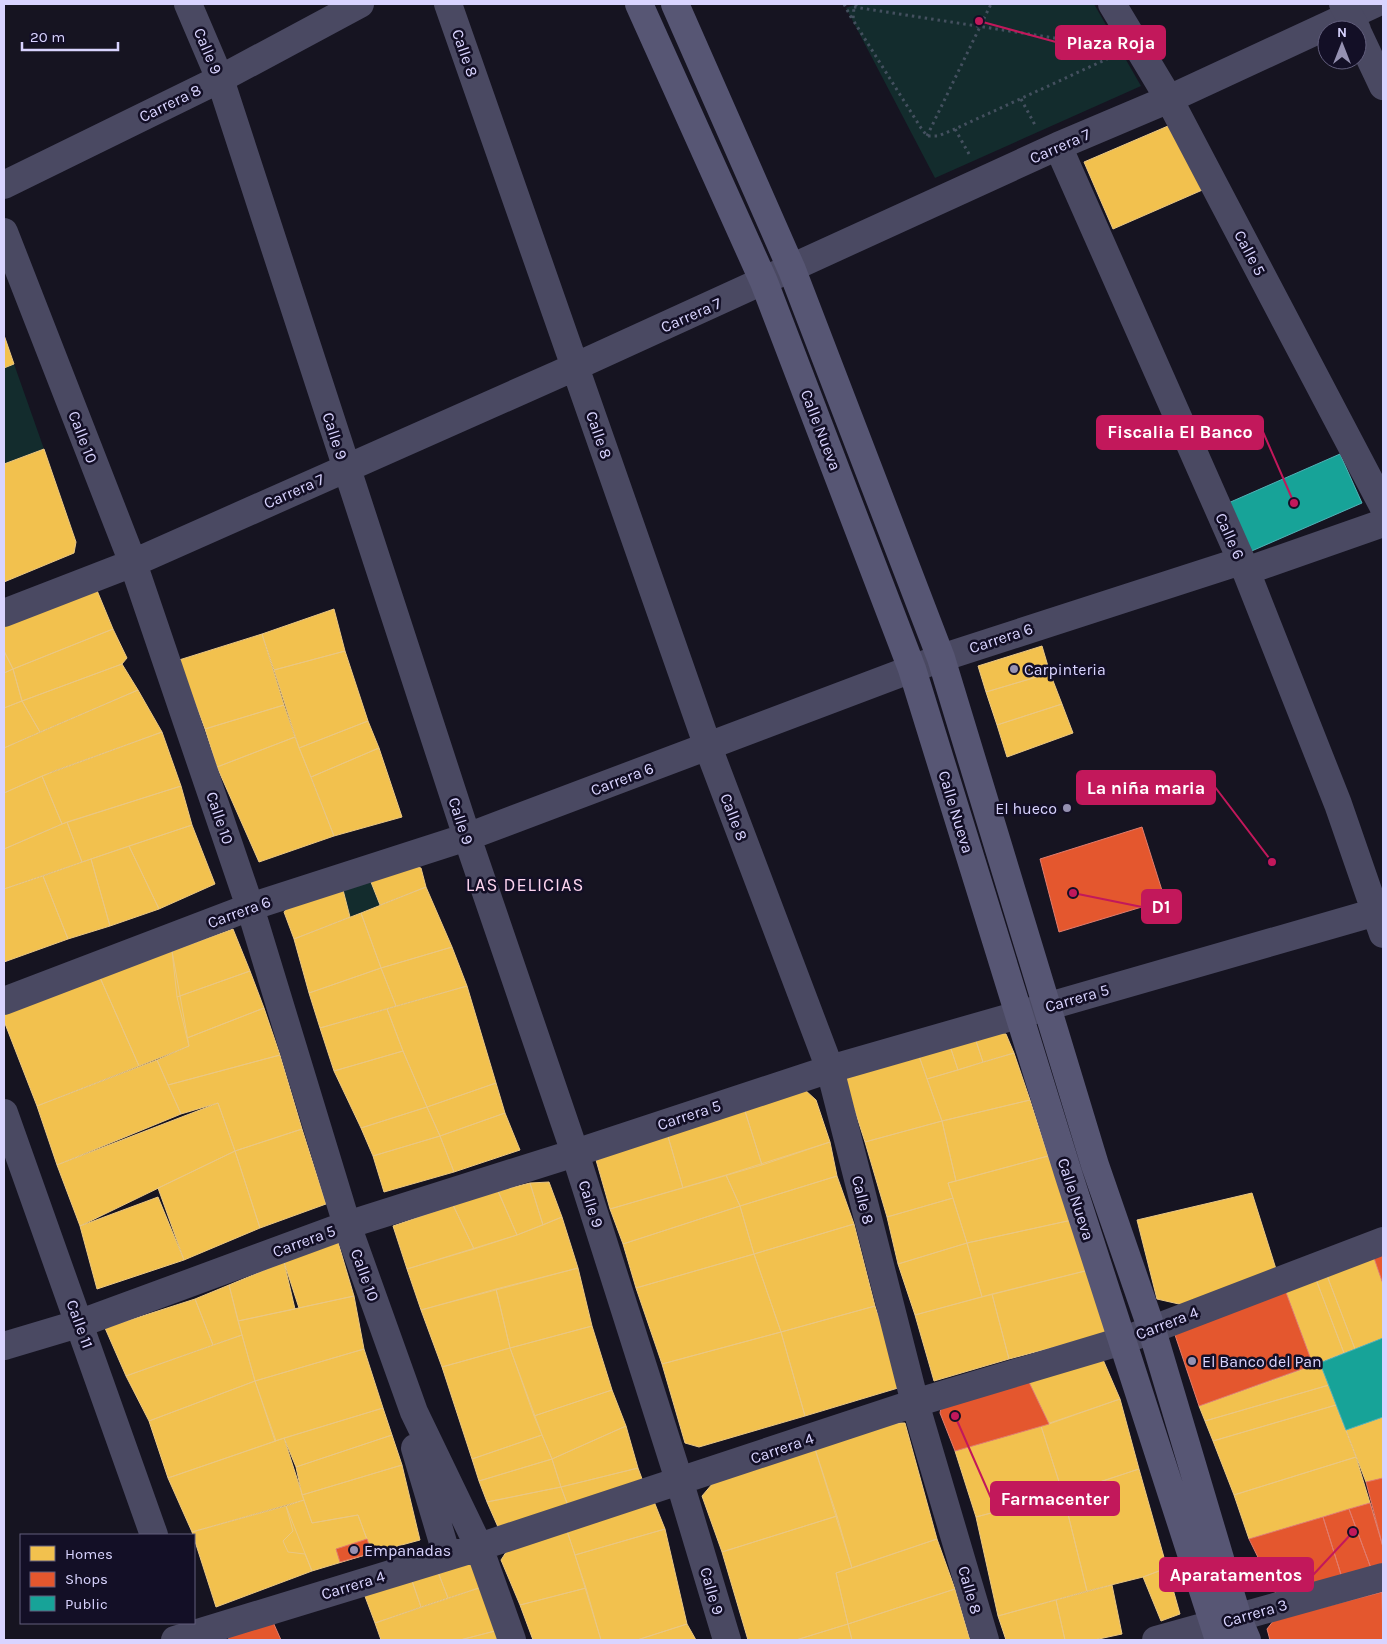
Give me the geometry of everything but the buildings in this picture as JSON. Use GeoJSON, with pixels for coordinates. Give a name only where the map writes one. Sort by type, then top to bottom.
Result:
{"type":"FeatureCollection","features":[{"type":"Feature","properties":{"kind":"main road","name":"Calle Nueva"},"geometry":{"type":"LineString","coordinates":[[638,4],[764,282],[912,669],[1122,1341],[1229,1631]]}},
{"type":"Feature","properties":{"kind":"main road","name":"Calle Nueva"},"geometry":{"type":"LineString","coordinates":[[676,4],[792,270],[941,658],[1095,1165],[1152,1330],[1229,1631]]}},
{"type":"Feature","properties":{"kind":"main road"},"geometry":{"type":"LineString","coordinates":[[1068,1173],[1095,1165]]}},
{"type":"Feature","properties":{"kind":"street","name":"Calle 9"},"geometry":{"type":"LineString","coordinates":[[188,4],[220,79],[467,837],[575,1153],[680,1482],[727,1640]]}},
{"type":"Feature","properties":{"kind":"street","name":"Carrera 8"},"geometry":{"type":"LineString","coordinates":[[4,185],[220,79],[360,4]]}},
{"type":"Feature","properties":{"kind":"street","name":"Calle 8"},"geometry":{"type":"LineString","coordinates":[[448,4],[708,747],[830,1069],[915,1403],[985,1640]]}},
{"type":"Feature","properties":{"kind":"street","name":"Calle 5"},"geometry":{"type":"LineString","coordinates":[[1112,4],[1169,99],[1383,506]]}},
{"type":"Feature","properties":{"kind":"street","name":"Carrera 7"},"geometry":{"type":"LineString","coordinates":[[4,613],[133,563],[792,270],[1058,146],[1356,16]]}},
{"type":"Feature","properties":{"kind":"street"},"geometry":{"type":"LineString","coordinates":[[1356,16],[1383,86]]}},
{"type":"Feature","properties":{"kind":"street","name":"Calle 6"},"geometry":{"type":"LineString","coordinates":[[1058,146],[1243,566],[1338,804],[1381,919]]}},
{"type":"Feature","properties":{"kind":"street","name":"Calle 10"},"geometry":{"type":"LineString","coordinates":[[4,232],[133,563],[250,906],[347,1225],[414,1412],[480,1547],[512,1640]]}},
{"type":"Feature","properties":{"kind":"street","name":"Carrera 6"},"geometry":{"type":"LineString","coordinates":[[4,1001],[250,906],[467,837],[941,658],[1383,523]]}},
{"type":"Feature","properties":{"kind":"street","name":"Carrera 5"},"geometry":{"type":"LineString","coordinates":[[4,1346],[80,1323],[347,1225],[575,1153],[830,1069],[1047,1007],[1381,919]]}},
{"type":"Feature","properties":{"kind":"street","name":"Calle 11"},"geometry":{"type":"LineString","coordinates":[[4,1113],[154,1534]]}},
{"type":"Feature","properties":{"kind":"street","name":"Carrera 4"},"geometry":{"type":"LineString","coordinates":[[185,1635],[480,1547],[915,1403],[1122,1341],[1383,1241]]}},
{"type":"Feature","properties":{"kind":"street","name":"Calle 10"},"geometry":{"type":"LineString","coordinates":[[414,1412],[415,1446],[447,1556]]}},
{"type":"Feature","properties":{"kind":"street","name":"Carrera 3"},"geometry":{"type":"LineString","coordinates":[[1156,1640],[1229,1631],[1383,1577]]}},
{"type":"Feature","properties":{"kind":"path"},"geometry":{"type":"LineString","coordinates":[[844,4],[927,136]]}},
{"type":"Feature","properties":{"kind":"path"},"geometry":{"type":"LineString","coordinates":[[927,136],[991,4]]}},
{"type":"Feature","properties":{"kind":"path"},"geometry":{"type":"LineString","coordinates":[[853,20],[855,5],[981,27],[1106,45]]}},
{"type":"Feature","properties":{"kind":"path"},"geometry":{"type":"LineString","coordinates":[[927,136],[938,136],[955,129],[1110,58],[1113,52]]}},
{"type":"Feature","properties":{"kind":"path"},"geometry":{"type":"LineString","coordinates":[[1021,99],[1034,122]]}},
{"type":"Feature","properties":{"kind":"path"},"geometry":{"type":"LineString","coordinates":[[955,129],[967,151]]}},
{"type":"Feature","properties":{"kind":"green space"},"geometry":{"type":"Polygon","coordinates":[[[857,4],[1094,4],[1141,86],[935,178],[846,8],[857,4]]]}},
{"type":"Feature","properties":{"kind":"green space"},"geometry":{"type":"Polygon","coordinates":[[[14,364],[44,449],[4,464],[4,368],[14,364]]]}},
{"type":"Feature","properties":{"kind":"green space"},"geometry":{"type":"Polygon","coordinates":[[[369,877],[380,905],[350,917],[342,886],[369,877]]]}},
{"type":"Feature","properties":{"kind":"place","name":"Plaza Roja"},"geometry":{"type":"Point","coordinates":[979,21]}},
{"type":"Feature","properties":{"kind":"place","name":"Fiscalia El Banco"},"geometry":{"type":"Point","coordinates":[1294,503]}},
{"type":"Feature","properties":{"kind":"place","name":"Carpinteria"},"geometry":{"type":"Point","coordinates":[1014,669]}},
{"type":"Feature","properties":{"kind":"place","name":"El hueco"},"geometry":{"type":"Point","coordinates":[1067,808]}},
{"type":"Feature","properties":{"kind":"place","name":"La niña maria"},"geometry":{"type":"Point","coordinates":[1272,862]}},
{"type":"Feature","properties":{"kind":"place","name":"D1"},"geometry":{"type":"Point","coordinates":[1073,893]}},
{"type":"Feature","properties":{"kind":"place","name":"El Banco del Pan"},"geometry":{"type":"Point","coordinates":[1192,1361]}},
{"type":"Feature","properties":{"kind":"place","name":"Farmacenter"},"geometry":{"type":"Point","coordinates":[955,1416]}},
{"type":"Feature","properties":{"kind":"place","name":"Aparatamentos"},"geometry":{"type":"Point","coordinates":[1353,1532]}},
{"type":"Feature","properties":{"kind":"place","name":"Empanadas"},"geometry":{"type":"Point","coordinates":[354,1550]}},
{"type":"Feature","properties":{"kind":"district","name":"LAS DELICIAS"},"geometry":{"type":"Point","coordinates":[525,885]}}]}
